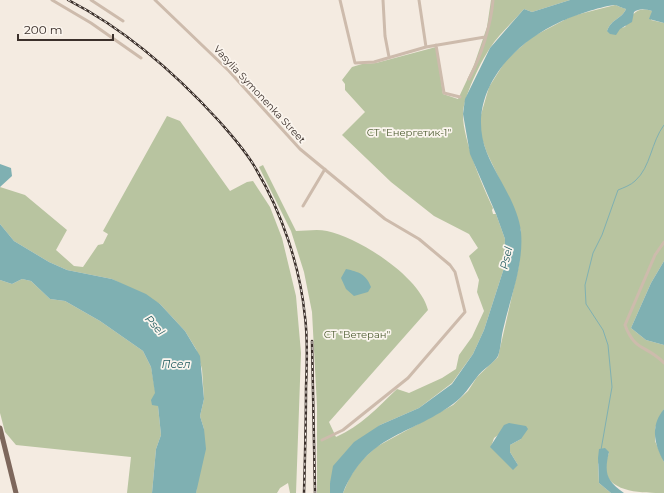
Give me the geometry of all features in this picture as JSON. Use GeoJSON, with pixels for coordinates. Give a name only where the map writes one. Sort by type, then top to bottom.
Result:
{"type":"FeatureCollection","features":[{"type":"Feature","properties":{"kind":"main road"},"geometry":{"type":"LineString","coordinates":[[0,428],[16,493]]}},
{"type":"Feature","properties":{"kind":"street"},"geometry":{"type":"LineString","coordinates":[[52,0],[90,23],[141,58]]}},
{"type":"Feature","properties":{"kind":"street"},"geometry":{"type":"LineString","coordinates":[[92,0],[123,22]]}},
{"type":"Feature","properties":{"kind":"street","name":"Vasylia Symonenka Street"},"geometry":{"type":"LineString","coordinates":[[156,0],[229,71],[289,138],[385,219],[419,239],[450,265],[455,272],[465,312],[408,378],[343,430],[322,440]]}},
{"type":"Feature","properties":{"kind":"street"},"geometry":{"type":"LineString","coordinates":[[340,0],[355,63],[374,62],[426,47],[485,37]]}},
{"type":"Feature","properties":{"kind":"street"},"geometry":{"type":"LineString","coordinates":[[384,0],[385,36],[389,58]]}},
{"type":"Feature","properties":{"kind":"street"},"geometry":{"type":"LineString","coordinates":[[420,0],[426,47]]}},
{"type":"Feature","properties":{"kind":"street"},"geometry":{"type":"LineString","coordinates":[[469,80],[485,37],[489,23],[492,0]]}},
{"type":"Feature","properties":{"kind":"street"},"geometry":{"type":"LineString","coordinates":[[436,45],[444,93],[460,97]]}},
{"type":"Feature","properties":{"kind":"street"},"geometry":{"type":"LineString","coordinates":[[303,206],[325,169]]}},
{"type":"Feature","properties":{"kind":"street"},"geometry":{"type":"LineString","coordinates":[[664,242],[654,255],[625,325],[630,338],[639,347],[656,355],[664,363]]}},
{"type":"Feature","properties":{"kind":"green space"},"geometry":{"type":"Polygon","coordinates":[[[491,0],[570,0],[532,12],[524,9],[486,54],[466,98],[463,113],[469,148],[478,174],[493,208],[493,214],[496,214],[505,239],[504,268],[484,330],[473,354],[452,383],[419,408],[380,425],[330,483],[330,493],[317,493],[317,406],[312,312],[304,272],[291,231],[259,167],[263,165],[296,231],[327,231],[340,235],[371,250],[401,272],[423,297],[428,310],[329,422],[336,437],[345,433],[361,422],[376,410],[397,389],[409,393],[442,378],[456,369],[459,355],[472,337],[484,311],[477,292],[479,280],[469,256],[478,248],[469,234],[434,216],[391,182],[342,135],[365,112],[345,90],[345,84],[342,80],[352,67],[362,64],[376,63],[436,47],[443,94],[458,99],[474,65],[487,27],[491,0]]]}},
{"type":"Feature","properties":{"kind":"green space"},"geometry":{"type":"Polygon","coordinates":[[[615,5],[626,9],[622,15],[611,24],[607,31],[625,27],[632,15],[642,10],[652,11],[651,20],[664,23],[664,261],[651,283],[631,328],[646,340],[664,345],[664,409],[655,428],[655,441],[664,462],[664,493],[638,492],[621,488],[614,484],[608,478],[605,471],[609,452],[598,464],[599,483],[611,493],[343,493],[350,477],[360,462],[376,447],[453,405],[468,391],[477,377],[498,357],[519,265],[521,231],[514,210],[487,153],[481,136],[480,118],[489,87],[506,60],[532,37],[572,16],[615,5]],[[501,433],[494,438],[491,447],[500,456],[518,465],[510,452],[510,445],[521,439],[501,433]]]}},
{"type":"Feature","properties":{"kind":"green space"},"geometry":{"type":"Polygon","coordinates":[[[167,116],[180,121],[230,191],[247,182],[253,181],[270,207],[282,238],[296,296],[301,353],[296,493],[290,493],[288,483],[280,488],[277,493],[196,493],[204,429],[200,416],[204,399],[202,369],[196,349],[185,331],[160,304],[112,279],[67,270],[49,262],[14,241],[0,224],[0,187],[25,195],[67,230],[56,250],[74,266],[83,267],[98,245],[103,244],[108,234],[103,231],[167,116]]]}},
{"type":"Feature","properties":{"kind":"green space"},"geometry":{"type":"Polygon","coordinates":[[[22,279],[31,281],[50,299],[65,301],[100,321],[143,351],[151,367],[158,406],[161,435],[156,449],[152,493],[127,493],[131,457],[16,445],[5,432],[0,413],[0,280],[12,284],[22,279]]]}},
{"type":"Feature","properties":{"kind":"water","name":"Psel"},"geometry":{"type":"Polygon","coordinates":[[[570,0],[664,0],[664,23],[649,19],[652,11],[640,9],[634,12],[632,22],[620,29],[616,35],[610,34],[607,31],[609,27],[624,13],[626,9],[614,5],[594,10],[560,22],[542,32],[509,58],[496,74],[487,92],[482,112],[482,132],[487,153],[516,211],[521,232],[520,257],[516,281],[503,330],[498,356],[479,374],[457,401],[436,415],[390,438],[377,447],[364,458],[353,473],[343,493],[330,493],[333,466],[354,442],[380,425],[419,408],[452,384],[473,354],[484,330],[504,268],[505,239],[470,154],[463,114],[465,99],[490,48],[524,9],[532,12],[570,0]]]}},
{"type":"Feature","properties":{"kind":"water"},"geometry":{"type":"Polygon","coordinates":[[[0,164],[11,168],[12,176],[0,187],[0,164]]]}},
{"type":"Feature","properties":{"kind":"water","name":"Псел"},"geometry":{"type":"Polygon","coordinates":[[[0,224],[14,241],[49,262],[67,270],[112,279],[146,294],[160,304],[185,331],[200,356],[204,399],[200,416],[204,429],[206,449],[196,493],[152,493],[156,449],[161,435],[158,406],[152,405],[151,400],[155,393],[151,367],[143,351],[100,321],[65,301],[50,299],[31,281],[22,279],[12,284],[0,280],[0,224]]]}},
{"type":"Feature","properties":{"kind":"water"},"geometry":{"type":"Polygon","coordinates":[[[664,261],[664,345],[646,340],[631,328],[651,283],[664,261]]]}},
{"type":"Feature","properties":{"kind":"water"},"geometry":{"type":"Polygon","coordinates":[[[346,269],[358,273],[367,279],[371,287],[368,292],[354,296],[346,289],[341,278],[346,269]]]}},
{"type":"Feature","properties":{"kind":"water"},"geometry":{"type":"Polygon","coordinates":[[[664,409],[664,462],[656,442],[655,428],[664,409]]]}},
{"type":"Feature","properties":{"kind":"water"},"geometry":{"type":"Polygon","coordinates":[[[509,423],[526,426],[528,429],[521,439],[510,445],[510,452],[518,465],[513,470],[490,447],[504,425],[509,423]]]}},
{"type":"Feature","properties":{"kind":"water"},"geometry":{"type":"Polygon","coordinates":[[[605,448],[609,452],[607,465],[608,476],[613,484],[624,493],[611,493],[599,483],[599,449],[605,448]]]}},
{"type":"Feature","properties":{"kind":"waterway"},"geometry":{"type":"LineString","coordinates":[[601,450],[612,387],[608,345],[603,330],[586,304],[585,285],[593,253],[602,235],[618,190],[631,184],[640,175],[648,162],[656,139],[664,125]]}},
{"type":"Feature","properties":{"kind":"railway"},"geometry":{"type":"LineString","coordinates":[[68,0],[110,25],[149,54],[203,103],[234,138],[252,162],[274,204],[282,222],[294,259],[303,298],[306,326],[307,361],[304,493]]}},
{"type":"Feature","properties":{"kind":"railway"},"geometry":{"type":"LineString","coordinates":[[312,341],[315,493]]}},
{"type":"Feature","properties":{"kind":"park label","name":"СТ \"Енергетик-1\""},"geometry":{"type":"Point","coordinates":[409,132]}},
{"type":"Feature","properties":{"kind":"park label","name":"СТ \"Ветеран\""},"geometry":{"type":"Point","coordinates":[357,334]}}]}
